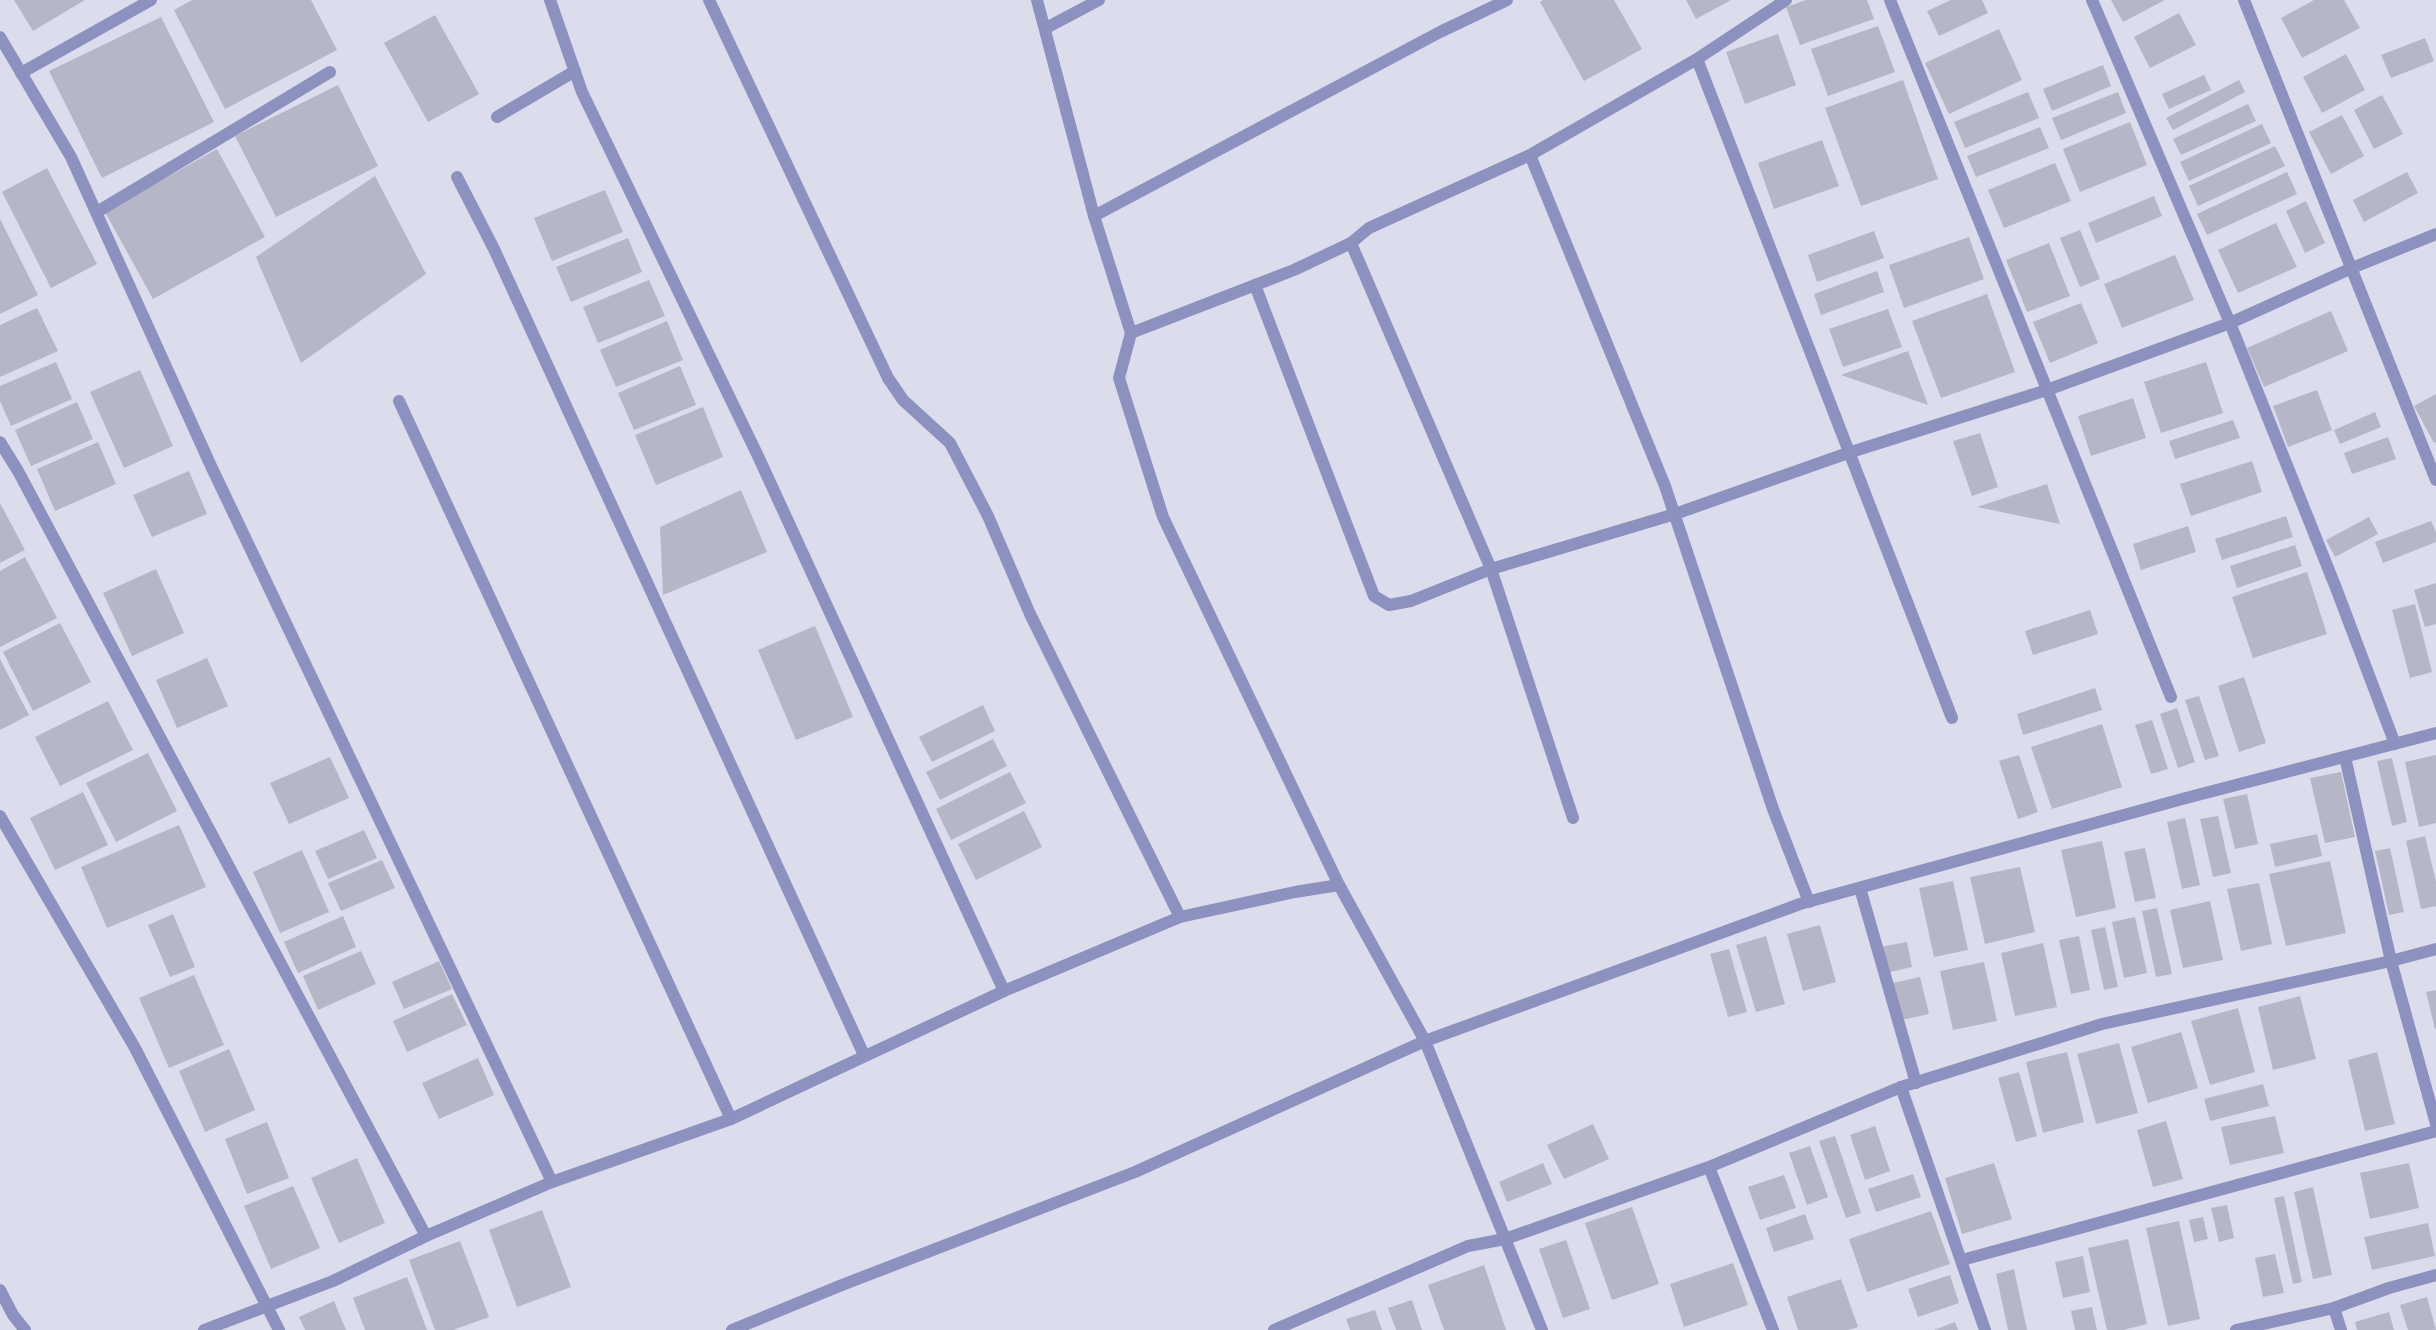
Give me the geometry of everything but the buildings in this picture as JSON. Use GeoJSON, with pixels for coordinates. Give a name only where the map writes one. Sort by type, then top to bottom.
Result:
{"type":"FeatureCollection","features":[{"type":"Feature","properties":{"kind":"street"},"geometry":{"type":"LineString","coordinates":[[21,73],[151,0]]}},
{"type":"Feature","properties":{"kind":"street"},"geometry":{"type":"LineString","coordinates":[[550,0],[582,92],[758,456],[1004,992]]}},
{"type":"Feature","properties":{"kind":"street"},"geometry":{"type":"LineString","coordinates":[[709,0],[888,378],[903,400],[950,443],[988,516],[1030,614],[1180,918]]}},
{"type":"Feature","properties":{"kind":"street"},"geometry":{"type":"LineString","coordinates":[[1037,0],[1094,216],[1131,333],[1119,378],[1163,517],[1339,885],[1425,1041],[1542,1330]]}},
{"type":"Feature","properties":{"kind":"street"},"geometry":{"type":"LineString","coordinates":[[1046,28],[1099,0]]}},
{"type":"Feature","properties":{"kind":"street"},"geometry":{"type":"LineString","coordinates":[[1094,216],[1440,32],[1507,0]]}},
{"type":"Feature","properties":{"kind":"street"},"geometry":{"type":"LineString","coordinates":[[1131,333],[1255,285],[1351,243],[1369,228],[1530,155],[1697,59],[1786,0]]}},
{"type":"Feature","properties":{"kind":"street"},"geometry":{"type":"LineString","coordinates":[[1890,0],[2171,697]]}},
{"type":"Feature","properties":{"kind":"street"},"geometry":{"type":"LineString","coordinates":[[2092,0],[2230,323],[2336,588],[2395,744]]}},
{"type":"Feature","properties":{"kind":"street"},"geometry":{"type":"LineString","coordinates":[[2244,0],[2436,480]]}},
{"type":"Feature","properties":{"kind":"street"},"geometry":{"type":"LineString","coordinates":[[0,37],[71,157],[221,487],[552,1182]]}},
{"type":"Feature","properties":{"kind":"street"},"geometry":{"type":"LineString","coordinates":[[1697,59],[1952,718]]}},
{"type":"Feature","properties":{"kind":"street"},"geometry":{"type":"LineString","coordinates":[[497,117],[575,71]]}},
{"type":"Feature","properties":{"kind":"street"},"geometry":{"type":"LineString","coordinates":[[96,212],[330,72]]}},
{"type":"Feature","properties":{"kind":"street"},"geometry":{"type":"LineString","coordinates":[[1530,155],[1675,514],[1773,809],[1809,902]]}},
{"type":"Feature","properties":{"kind":"street"},"geometry":{"type":"LineString","coordinates":[[458,177],[494,249],[864,1055]]}},
{"type":"Feature","properties":{"kind":"street"},"geometry":{"type":"LineString","coordinates":[[1255,285],[1374,596],[1389,605],[1411,601],[1491,569],[1675,514],[1848,453],[2047,390],[2230,323],[2352,268],[2436,234]]}},
{"type":"Feature","properties":{"kind":"street"},"geometry":{"type":"LineString","coordinates":[[1351,243],[1491,569],[1573,818]]}},
{"type":"Feature","properties":{"kind":"street"},"geometry":{"type":"LineString","coordinates":[[399,401],[731,1119]]}},
{"type":"Feature","properties":{"kind":"street"},"geometry":{"type":"LineString","coordinates":[[0,442],[18,471],[197,804],[426,1236]]}},
{"type":"Feature","properties":{"kind":"street"},"geometry":{"type":"LineString","coordinates":[[732,1330],[1135,1172],[1425,1041],[1809,902],[2186,798],[2436,733]]}},
{"type":"Feature","properties":{"kind":"street"},"geometry":{"type":"LineString","coordinates":[[2345,757],[2391,961],[2436,1124]]}},
{"type":"Feature","properties":{"kind":"street"},"geometry":{"type":"LineString","coordinates":[[0,816],[135,1048],[279,1330]]}},
{"type":"Feature","properties":{"kind":"street"},"geometry":{"type":"LineString","coordinates":[[204,1330],[333,1281],[426,1236],[552,1182],[731,1119],[864,1055],[1004,992],[1180,918],[1295,892],[1339,885]]}},
{"type":"Feature","properties":{"kind":"street"},"geometry":{"type":"LineString","coordinates":[[1860,888],[1916,1083]]}},
{"type":"Feature","properties":{"kind":"street"},"geometry":{"type":"LineString","coordinates":[[1274,1330],[1468,1246],[1505,1239],[1709,1167],[1901,1087],[2102,1024],[2391,961],[2436,949]]}},
{"type":"Feature","properties":{"kind":"street"},"geometry":{"type":"LineString","coordinates":[[1901,1087],[1985,1330]]}},
{"type":"Feature","properties":{"kind":"street"},"geometry":{"type":"LineString","coordinates":[[1962,1260],[2436,1131]]}},
{"type":"Feature","properties":{"kind":"street"},"geometry":{"type":"LineString","coordinates":[[1709,1167],[1773,1330]]}},
{"type":"Feature","properties":{"kind":"street"},"geometry":{"type":"LineString","coordinates":[[2236,1330],[2334,1308],[2389,1288],[2436,1275]]}},
{"type":"Feature","properties":{"kind":"street"},"geometry":{"type":"LineString","coordinates":[[0,1290],[25,1330]]}},
{"type":"Feature","properties":{"kind":"street"},"geometry":{"type":"LineString","coordinates":[[2334,1308],[2341,1330]]}}]}
